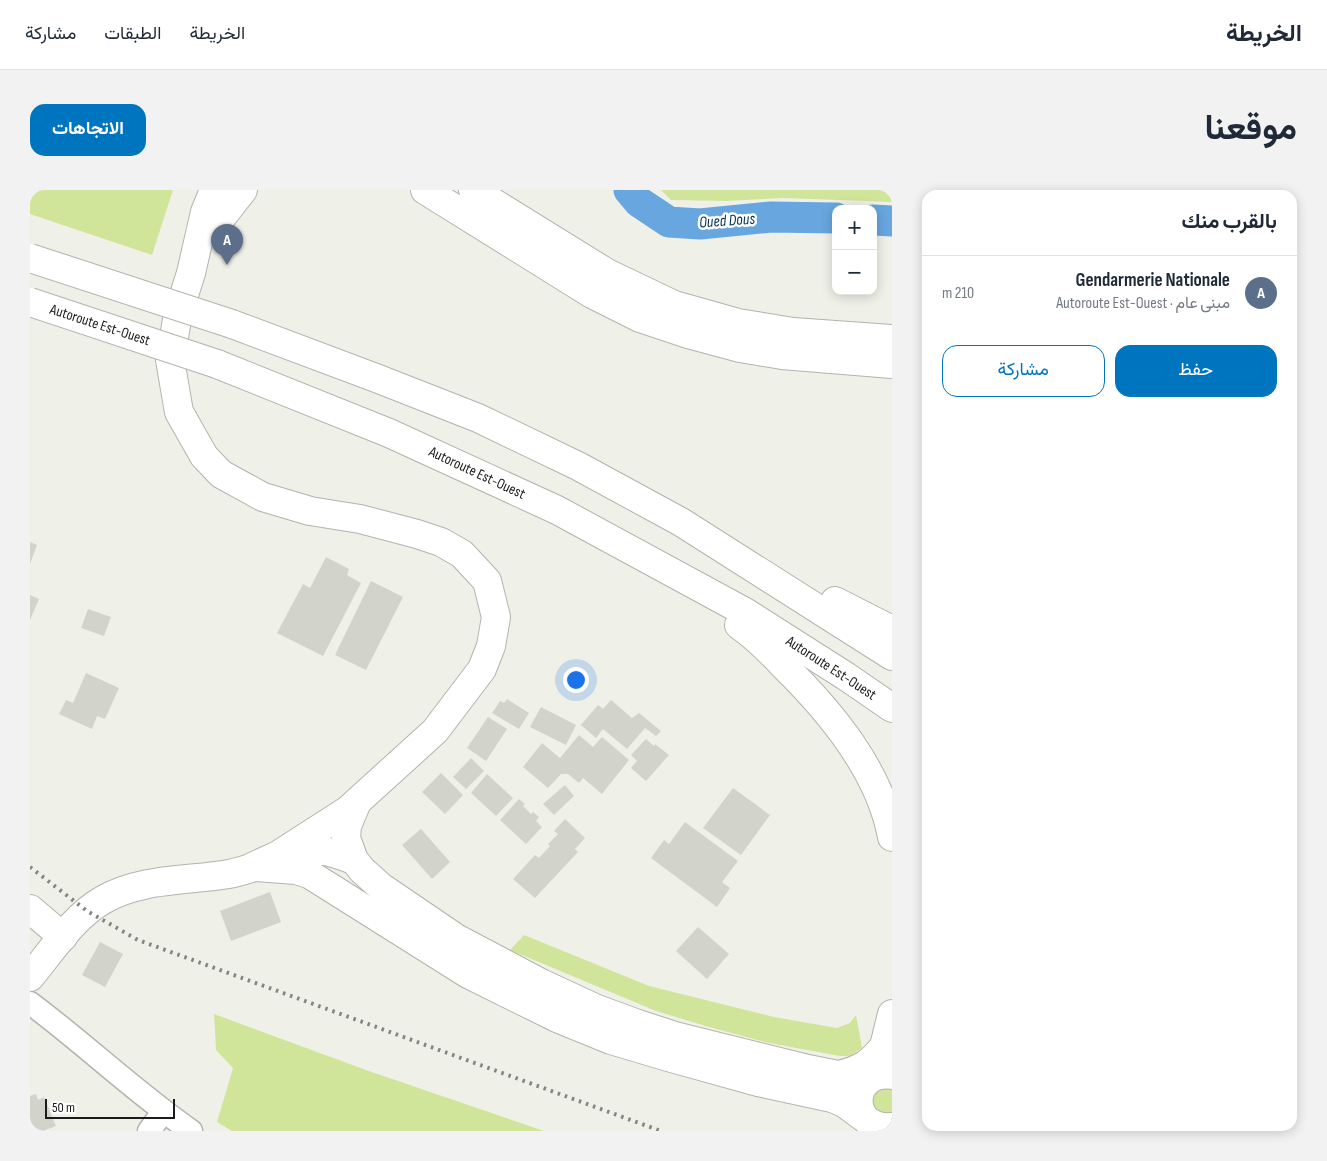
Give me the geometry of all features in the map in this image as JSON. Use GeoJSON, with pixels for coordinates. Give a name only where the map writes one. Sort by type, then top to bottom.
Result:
{"type":"FeatureCollection","features":[{"type":"Feature","properties":{"kind":"main road"},"geometry":{"type":"LineString","coordinates":[[214,190],[206,212],[178,314],[170,360],[179,412],[204,456],[221,474],[263,497],[310,511],[360,519],[441,542],[462,554],[487,581],[496,617],[491,646],[482,669],[436,731],[336,819],[278,855],[252,867]]}},
{"type":"Feature","properties":{"kind":"main road"},"geometry":{"type":"LineString","coordinates":[[190,273],[235,190]]}},
{"type":"Feature","properties":{"kind":"main road"},"geometry":{"type":"LineString","coordinates":[[221,218],[243,190]]}},
{"type":"Feature","properties":{"kind":"main road"},"geometry":{"type":"LineString","coordinates":[[425,190],[592,294],[640,318],[688,334],[740,348],[782,355],[892,364]]}},
{"type":"Feature","properties":{"kind":"main road"},"geometry":{"type":"LineString","coordinates":[[473,190],[607,272],[674,305],[738,322],[793,332],[892,339]]}},
{"type":"Feature","properties":{"kind":"main road"},"geometry":{"type":"LineString","coordinates":[[30,258],[232,324],[478,418],[578,466],[681,522],[892,630]]}},
{"type":"Feature","properties":{"kind":"main road","name":"Autoroute Est-Ouest"},"geometry":{"type":"LineString","coordinates":[[30,302],[217,364],[390,433],[557,510],[656,562],[745,612],[892,708]]}},
{"type":"Feature","properties":{"kind":"main road"},"geometry":{"type":"LineString","coordinates":[[681,522],[892,656]]}},
{"type":"Feature","properties":{"kind":"main road"},"geometry":{"type":"LineString","coordinates":[[656,562],[753,635],[804,686],[838,724],[866,768],[889,818],[892,837]]}},
{"type":"Feature","properties":{"kind":"main road"},"geometry":{"type":"LineString","coordinates":[[357,802],[347,826],[346,838],[354,860],[362,870],[381,887],[456,938],[541,984],[597,1009],[675,1036],[853,1078],[881,1076]]}},
{"type":"Feature","properties":{"kind":"main road"},"geometry":{"type":"LineString","coordinates":[[336,819],[324,851],[331,868],[368,911]]}},
{"type":"Feature","properties":{"kind":"main road"},"geometry":{"type":"LineString","coordinates":[[30,977],[87,911],[104,899],[122,891],[149,885],[231,874],[304,852],[324,851],[354,860]]}},
{"type":"Feature","properties":{"kind":"main road"},"geometry":{"type":"LineString","coordinates":[[252,867],[296,870],[309,874],[468,974],[557,1018],[612,1040],[668,1058],[758,1082],[832,1098],[844,1102],[876,1126],[892,1127]]}},
{"type":"Feature","properties":{"kind":"main road"},"geometry":{"type":"LineString","coordinates":[[30,909],[63,937]]}},
{"type":"Feature","properties":{"kind":"main road"},"geometry":{"type":"LineString","coordinates":[[881,1076],[892,1014]]}},
{"type":"Feature","properties":{"kind":"main road"},"geometry":{"type":"LineString","coordinates":[[839,1075],[868,1065],[886,1044]]}},
{"type":"Feature","properties":{"kind":"main road"},"geometry":{"type":"LineString","coordinates":[[864,1117],[860,1110],[859,1094],[867,1081],[881,1076]]}},
{"type":"Feature","properties":{"kind":"street"},"geometry":{"type":"LineString","coordinates":[[30,1003],[96,1055],[163,1112],[191,1131]]}},
{"type":"Feature","properties":{"kind":"street"},"geometry":{"type":"LineString","coordinates":[[150,1131],[163,1112]]}},
{"type":"Feature","properties":{"kind":"green space"},"geometry":{"type":"Polygon","coordinates":[[[30,190],[173,190],[152,255],[30,214],[30,190]]]}},
{"type":"Feature","properties":{"kind":"green space"},"geometry":{"type":"Polygon","coordinates":[[[661,190],[892,190],[892,202],[783,198],[726,201],[671,200],[661,190]]]}},
{"type":"Feature","properties":{"kind":"green space"},"geometry":{"type":"Polygon","coordinates":[[[524,935],[649,986],[774,1017],[837,1028],[850,1023],[856,1015],[862,1048],[850,1056],[840,1056],[769,1043],[656,1011],[510,950],[524,935]]]}},
{"type":"Feature","properties":{"kind":"green space"},"geometry":{"type":"Polygon","coordinates":[[[214,1014],[366,1070],[544,1131],[232,1131],[217,1122],[233,1068],[216,1050],[214,1014]]]}},
{"type":"Feature","properties":{"kind":"green space"},"geometry":{"type":"Polygon","coordinates":[[[892,1082],[892,1120],[883,1122],[866,1095],[892,1082]]]}},
{"type":"Feature","properties":{"kind":"building"},"geometry":{"type":"Polygon","coordinates":[[[30,542],[37,545],[30,564],[30,542]]]}},
{"type":"Feature","properties":{"kind":"building"},"geometry":{"type":"Polygon","coordinates":[[[326,557],[349,569],[347,575],[361,583],[323,656],[277,633],[303,584],[310,588],[326,557]]]}},
{"type":"Feature","properties":{"kind":"building"},"geometry":{"type":"Polygon","coordinates":[[[371,581],[403,597],[366,670],[335,655],[371,581]]]}},
{"type":"Feature","properties":{"kind":"building"},"geometry":{"type":"Polygon","coordinates":[[[30,595],[39,599],[30,620],[30,595]]]}},
{"type":"Feature","properties":{"kind":"building"},"geometry":{"type":"Polygon","coordinates":[[[88,609],[111,617],[104,636],[81,628],[88,609]]]}},
{"type":"Feature","properties":{"kind":"building"},"geometry":{"type":"Polygon","coordinates":[[[86,673],[119,688],[105,719],[97,716],[92,729],[59,714],[66,700],[73,703],[86,673]]]}},
{"type":"Feature","properties":{"kind":"building"},"geometry":{"type":"Polygon","coordinates":[[[507,699],[529,713],[519,729],[492,713],[500,701],[504,703],[507,699]]]}},
{"type":"Feature","properties":{"kind":"building"},"geometry":{"type":"Polygon","coordinates":[[[611,700],[632,718],[639,713],[661,731],[656,736],[645,728],[627,749],[603,729],[596,738],[581,725],[598,705],[603,709],[611,700]]]}},
{"type":"Feature","properties":{"kind":"building"},"geometry":{"type":"Polygon","coordinates":[[[541,707],[576,725],[566,745],[530,727],[541,707]]]}},
{"type":"Feature","properties":{"kind":"building"},"geometry":{"type":"Polygon","coordinates":[[[488,717],[507,729],[486,761],[467,748],[488,717]]]}},
{"type":"Feature","properties":{"kind":"building"},"geometry":{"type":"Polygon","coordinates":[[[579,735],[593,747],[602,737],[629,760],[602,794],[583,778],[579,783],[568,774],[561,774],[548,788],[523,767],[542,743],[560,758],[579,735]]]}},
{"type":"Feature","properties":{"kind":"building"},"geometry":{"type":"Polygon","coordinates":[[[646,739],[669,755],[646,781],[631,768],[637,761],[631,755],[646,739]]]}},
{"type":"Feature","properties":{"kind":"building"},"geometry":{"type":"Polygon","coordinates":[[[471,758],[484,771],[466,789],[453,777],[471,758]]]}},
{"type":"Feature","properties":{"kind":"building"},"geometry":{"type":"Polygon","coordinates":[[[441,773],[463,795],[445,814],[422,792],[441,773]]]}},
{"type":"Feature","properties":{"kind":"building"},"geometry":{"type":"Polygon","coordinates":[[[487,774],[513,798],[496,816],[471,793],[487,774]]]}},
{"type":"Feature","properties":{"kind":"building"},"geometry":{"type":"Polygon","coordinates":[[[565,785],[574,796],[554,815],[543,804],[565,785]]]}},
{"type":"Feature","properties":{"kind":"building"},"geometry":{"type":"Polygon","coordinates":[[[733,788],[770,815],[741,855],[703,828],[733,788]]]}},
{"type":"Feature","properties":{"kind":"building"},"geometry":{"type":"Polygon","coordinates":[[[519,799],[525,804],[523,806],[531,814],[533,812],[539,817],[536,821],[542,827],[526,844],[500,820],[519,799]]]}},
{"type":"Feature","properties":{"kind":"building"},"geometry":{"type":"Polygon","coordinates":[[[565,819],[585,838],[575,849],[578,852],[535,898],[513,879],[535,855],[539,858],[550,846],[548,844],[558,834],[554,831],[565,819]]]}},
{"type":"Feature","properties":{"kind":"building"},"geometry":{"type":"Polygon","coordinates":[[[685,822],[738,861],[722,882],[730,888],[717,907],[651,858],[664,840],[669,844],[685,822]]]}},
{"type":"Feature","properties":{"kind":"building"},"geometry":{"type":"Polygon","coordinates":[[[421,829],[450,862],[432,879],[402,845],[421,829]]]}},
{"type":"Feature","properties":{"kind":"building"},"geometry":{"type":"Polygon","coordinates":[[[270,892],[281,922],[231,941],[220,911],[270,892]]]}},
{"type":"Feature","properties":{"kind":"building"},"geometry":{"type":"Polygon","coordinates":[[[698,927],[729,954],[707,979],[676,951],[698,927]]]}},
{"type":"Feature","properties":{"kind":"building"},"geometry":{"type":"Polygon","coordinates":[[[100,942],[123,954],[105,987],[82,975],[100,942]]]}},
{"type":"Feature","properties":{"kind":"building"},"geometry":{"type":"Polygon","coordinates":[[[36,1094],[38,1100],[44,1097],[56,1126],[43,1131],[30,1131],[30,1096],[36,1094]]]}},
{"type":"Feature","properties":{"kind":"waterway","name":"Oued Dous"},"geometry":{"type":"LineString","coordinates":[[629,190],[639,202],[669,222],[700,224],[771,217],[832,218]]}},
{"type":"Feature","properties":{"kind":"waterway","name":"Oued Dous"},"geometry":{"type":"LineString","coordinates":[[877,220],[892,221]]}},
{"type":"Feature","properties":{"kind":"railway"},"geometry":{"type":"LineString","coordinates":[[30,867],[87,911],[138,940],[661,1131]]}},
{"type":"Feature","properties":{"kind":"place","name":"Gendarmerie Nationale"},"geometry":{"type":"Point","coordinates":[227,265]}}]}
